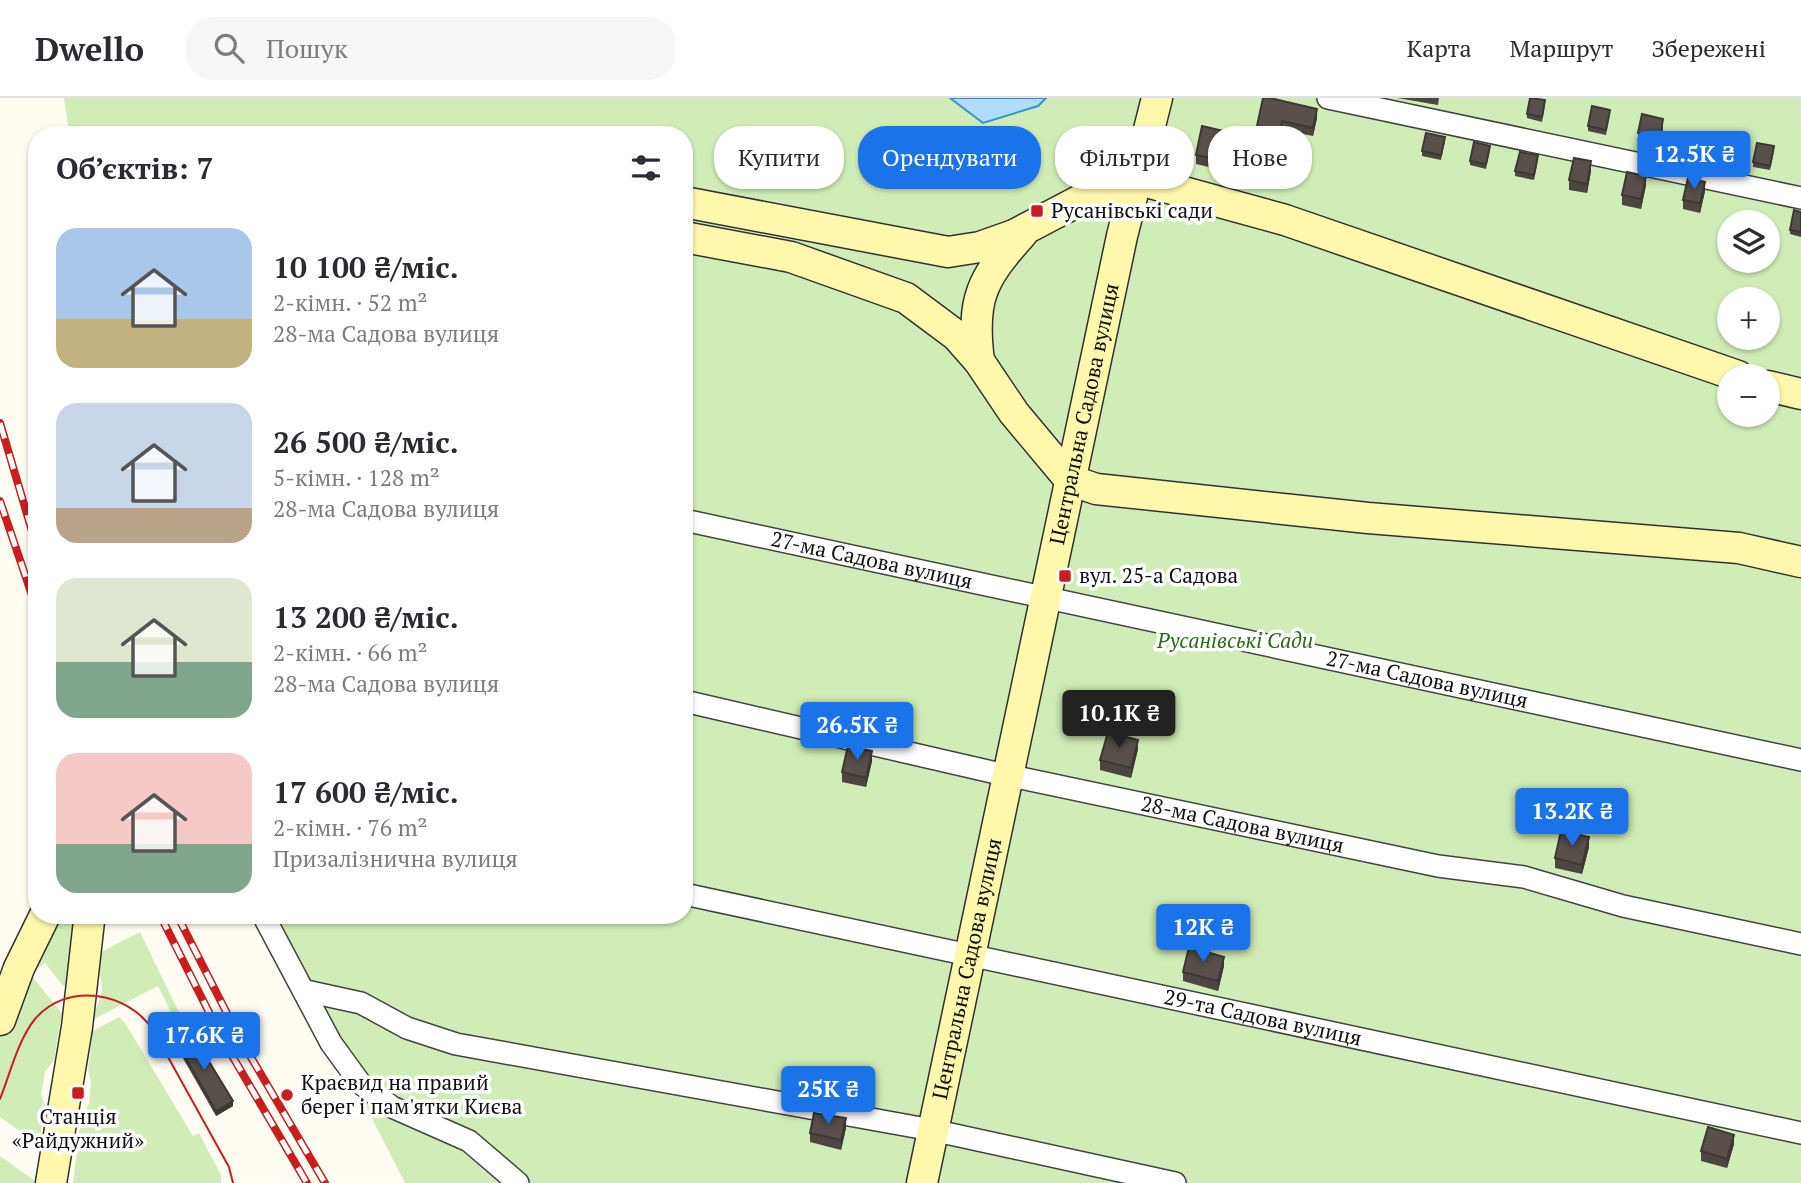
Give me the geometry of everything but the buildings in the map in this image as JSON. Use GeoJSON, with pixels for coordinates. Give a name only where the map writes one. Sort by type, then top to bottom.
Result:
{"type":"FeatureCollection","features":[{"type":"Feature","properties":{"kind":"main road","name":"Центральна Садова вулиця"},"geometry":{"type":"LineString","coordinates":[[1150,126],[1157,98]]}},
{"type":"Feature","properties":{"kind":"main road"},"geometry":{"type":"LineString","coordinates":[[693,204],[948,252],[980,247],[1027,228],[1107,189]]}},
{"type":"Feature","properties":{"kind":"main road","name":"Центральна Садова вулиця"},"geometry":{"type":"LineString","coordinates":[[922,1183],[1134,189]]}},
{"type":"Feature","properties":{"kind":"main road"},"geometry":{"type":"LineString","coordinates":[[1172,189],[1285,220],[1717,369]]}},
{"type":"Feature","properties":{"kind":"main road"},"geometry":{"type":"LineString","coordinates":[[979,361],[975,328],[979,292],[997,261],[1027,228]]}},
{"type":"Feature","properties":{"kind":"main road"},"geometry":{"type":"LineString","coordinates":[[693,239],[791,257],[906,298],[957,337],[979,361],[1014,413],[1070,481],[1096,489],[1367,518],[1739,548],[1801,562]]}},
{"type":"Feature","properties":{"kind":"main road"},"geometry":{"type":"LineString","coordinates":[[1780,389],[1801,394]]}},
{"type":"Feature","properties":{"kind":"main road"},"geometry":{"type":"LineString","coordinates":[[0,1020],[19,968],[41,924]]}},
{"type":"Feature","properties":{"kind":"main road"},"geometry":{"type":"LineString","coordinates":[[51,1183],[73,1052],[89,924]]}},
{"type":"Feature","properties":{"kind":"street"},"geometry":{"type":"LineString","coordinates":[[1328,98],[1801,198]]}},
{"type":"Feature","properties":{"kind":"street","name":"27-ма Садова вулиця"},"geometry":{"type":"LineString","coordinates":[[693,522],[1801,760]]}},
{"type":"Feature","properties":{"kind":"street","name":"28-ма Садова вулиця"},"geometry":{"type":"LineString","coordinates":[[693,703],[1008,775],[1438,866],[1524,877],[1623,906],[1801,944]]}},
{"type":"Feature","properties":{"kind":"street","name":"29-та Садова вулиця"},"geometry":{"type":"LineString","coordinates":[[693,896],[1801,1133]]}},
{"type":"Feature","properties":{"kind":"street"},"geometry":{"type":"LineString","coordinates":[[269,924],[331,1043],[360,1083],[392,1107],[469,1141],[518,1183]]}},
{"type":"Feature","properties":{"kind":"street"},"geometry":{"type":"LineString","coordinates":[[306,991],[362,1003],[407,1028],[456,1044],[932,1130],[1175,1183]]}},
{"type":"Feature","properties":{"kind":"green space","name":"Русанівські Сади"},"geometry":{"type":"Polygon","coordinates":[[[64,98],[1801,98],[1801,1183],[405,1183],[273,924],[693,924],[693,126],[68,126],[64,98]]]}},
{"type":"Feature","properties":{"kind":"green space"},"geometry":{"type":"Polygon","coordinates":[[[48,924],[84,924],[74,985],[63,986],[45,963],[30,974],[62,1013],[54,1060],[45,1072],[41,1094],[45,1107],[39,1145],[0,1117],[0,1038],[25,970],[48,924]]]}},
{"type":"Feature","properties":{"kind":"green space"},"geometry":{"type":"Polygon","coordinates":[[[140,932],[191,1037],[185,1040],[158,986],[92,1020],[102,992],[99,953],[140,932]]]}},
{"type":"Feature","properties":{"kind":"green space"},"geometry":{"type":"Polygon","coordinates":[[[119,1017],[193,1136],[199,1133],[221,1175],[221,1183],[73,1183],[81,1117],[89,1104],[91,1082],[88,1070],[93,1031],[119,1017]]]}},
{"type":"Feature","properties":{"kind":"green space"},"geometry":{"type":"Polygon","coordinates":[[[0,1156],[38,1183],[0,1183],[0,1156]]]}},
{"type":"Feature","properties":{"kind":"water"},"geometry":{"type":"Polygon","coordinates":[[[950,98],[1046,98],[1038,106],[983,123],[950,98]]]}},
{"type":"Feature","properties":{"kind":"tram line"},"geometry":{"type":"LineString","coordinates":[[0,1099],[29,1027],[48,1007],[63,999],[80,996],[113,1000],[129,1007],[153,1030],[229,1167],[233,1183]]}},
{"type":"Feature","properties":{"kind":"railway"},"geometry":{"type":"LineString","coordinates":[[0,423],[28,518]]}},
{"type":"Feature","properties":{"kind":"railway"},"geometry":{"type":"LineString","coordinates":[[0,501],[28,583]]}},
{"type":"Feature","properties":{"kind":"railway"},"geometry":{"type":"LineString","coordinates":[[165,924],[224,1042],[307,1183]]}},
{"type":"Feature","properties":{"kind":"railway"},"geometry":{"type":"LineString","coordinates":[[182,924],[239,1037],[325,1183]]}},
{"type":"Feature","properties":{"kind":"place","name":"Русанівські сади"},"geometry":{"type":"Point","coordinates":[1037,211]}},
{"type":"Feature","properties":{"kind":"place","name":"вул. 25-а Садова"},"geometry":{"type":"Point","coordinates":[1065,576]}},
{"type":"Feature","properties":{"kind":"place","name":"Станція «Райдужний»"},"geometry":{"type":"Point","coordinates":[78,1093]}},
{"type":"Feature","properties":{"kind":"place","name":"Краєвид на правий берег і пам'ятки Києва"},"geometry":{"type":"Point","coordinates":[287,1095]}}]}
